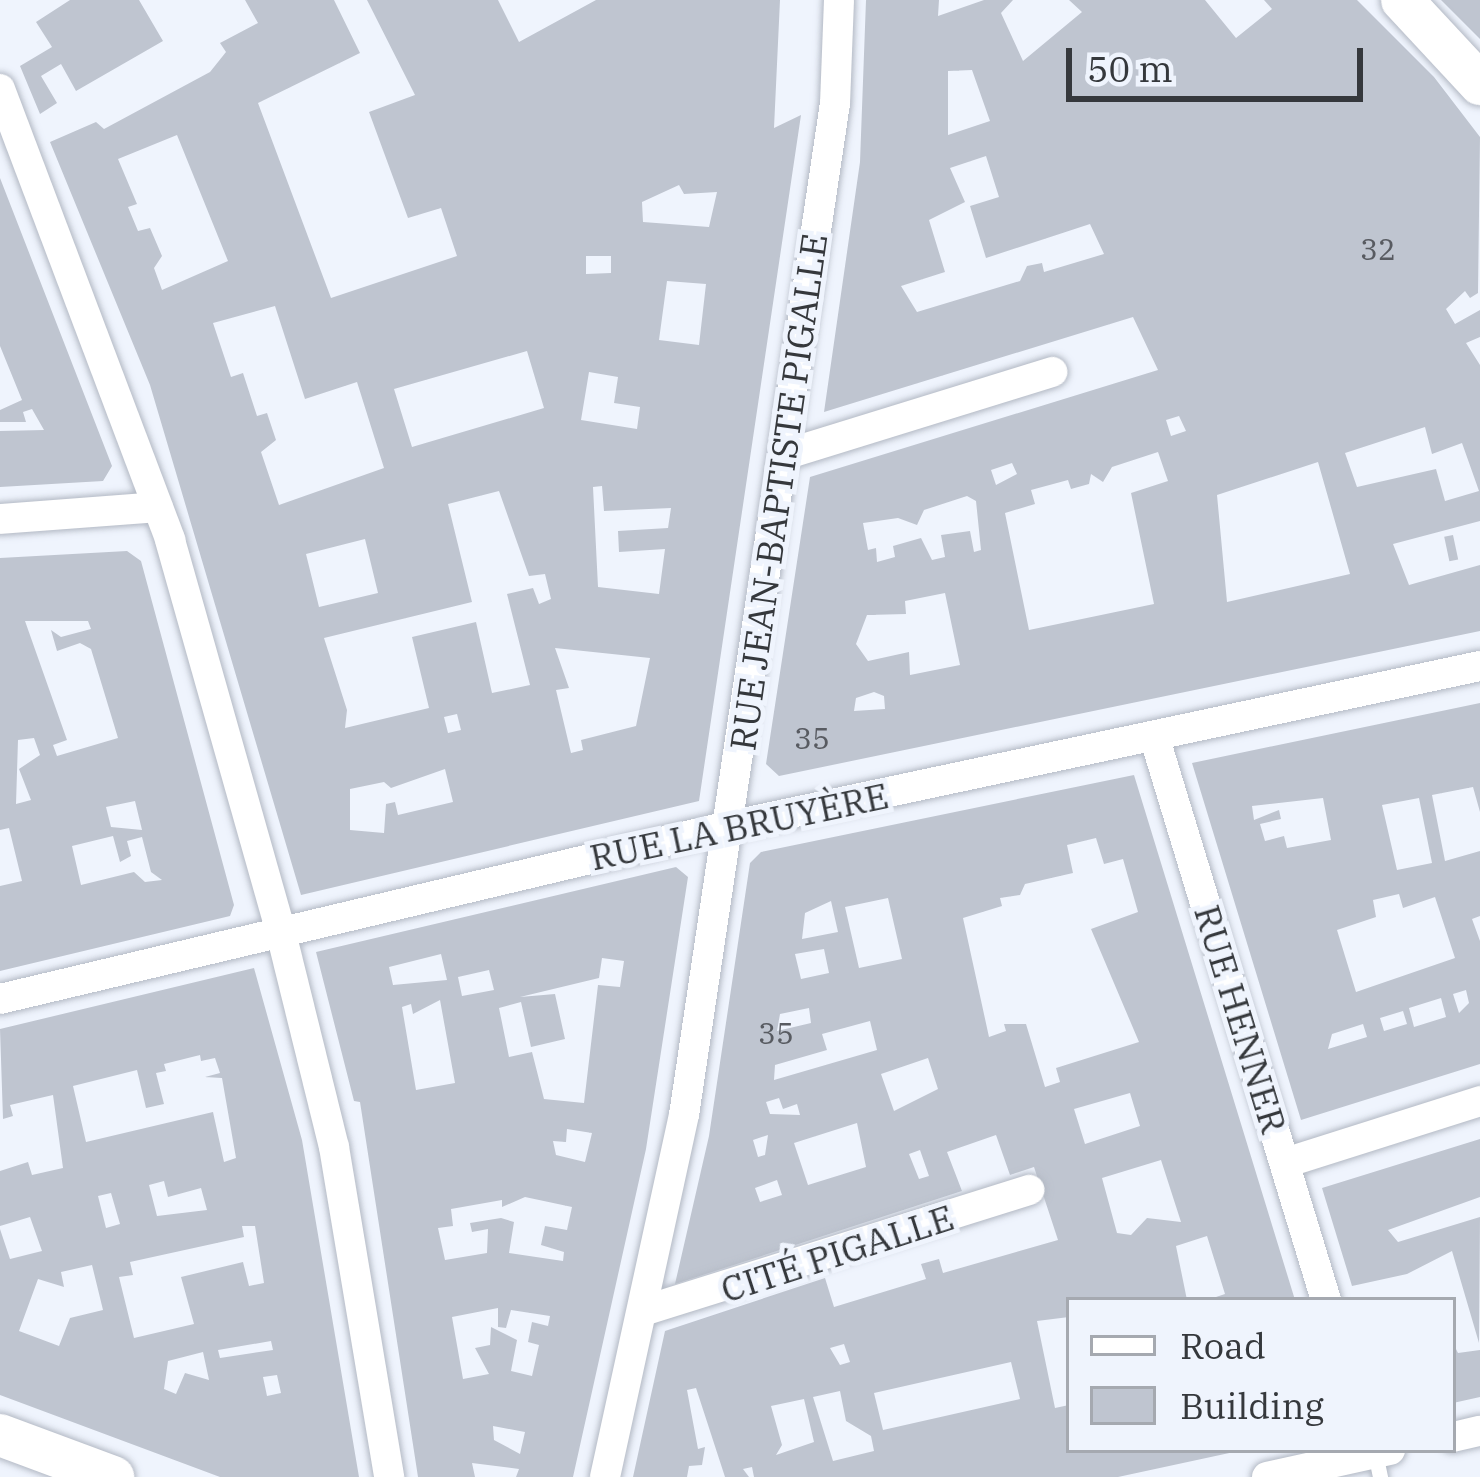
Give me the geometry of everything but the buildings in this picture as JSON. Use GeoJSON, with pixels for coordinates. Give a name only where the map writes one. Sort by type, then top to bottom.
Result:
{"type":"FeatureCollection","features":[{"type":"Feature","properties":{"kind":"street","name":"RUE JEAN-BAPTISTE PIGALLE"},"geometry":{"type":"LineString","coordinates":[[605,1477],[684,1115],[835,104],[838,0]]}},
{"type":"Feature","properties":{"kind":"street"},"geometry":{"type":"LineString","coordinates":[[1402,0],[1480,84]]}},
{"type":"Feature","properties":{"kind":"street"},"geometry":{"type":"LineString","coordinates":[[0,89],[158,507],[281,933],[334,1147],[389,1477]]}},
{"type":"Feature","properties":{"kind":"street"},"geometry":{"type":"LineString","coordinates":[[784,455],[1052,372]]}},
{"type":"Feature","properties":{"kind":"street"},"geometry":{"type":"LineString","coordinates":[[0,519],[158,507]]}},
{"type":"Feature","properties":{"kind":"street","name":"RUE LA BRUYÈRE"},"geometry":{"type":"LineString","coordinates":[[0,1000],[729,826],[1155,739],[1480,666]]}},
{"type":"Feature","properties":{"kind":"street","name":"RUE HENNER"},"geometry":{"type":"LineString","coordinates":[[1155,739],[1326,1297]]}},
{"type":"Feature","properties":{"kind":"street"},"geometry":{"type":"LineString","coordinates":[[1285,1162],[1480,1101]]}},
{"type":"Feature","properties":{"kind":"street","name":"CITÉ PIGALLE"},"geometry":{"type":"LineString","coordinates":[[643,1311],[1030,1190]]}},
{"type":"Feature","properties":{"kind":"street"},"geometry":{"type":"LineString","coordinates":[[0,1435],[113,1477]]}},
{"type":"Feature","properties":{"kind":"street"},"geometry":{"type":"LineString","coordinates":[[1268,1477],[1380,1457]]}}]}
